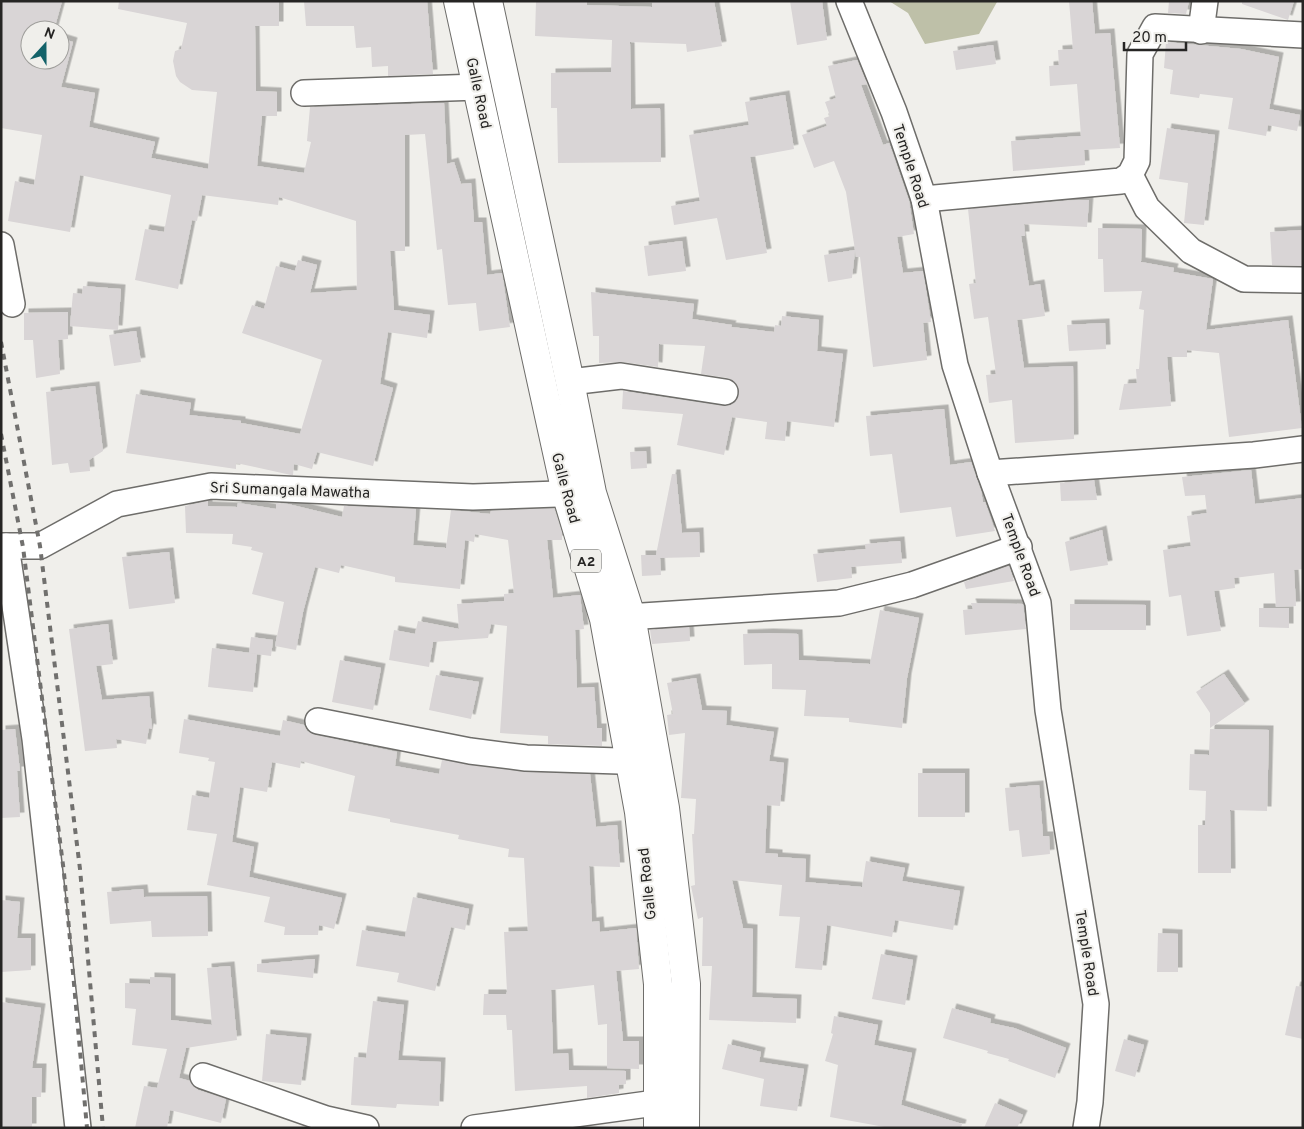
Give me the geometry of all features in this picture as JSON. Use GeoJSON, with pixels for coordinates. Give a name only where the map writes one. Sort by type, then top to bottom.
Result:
{"type":"FeatureCollection","features":[{"type":"Feature","properties":{"kind":"highway","name":"Galle Road"},"geometry":{"type":"LineString","coordinates":[[458,1],[579,493],[617,617],[656,762],[665,808],[686,984],[685,1128]]}},
{"type":"Feature","properties":{"kind":"highway","name":"Galle Road"},"geometry":{"type":"LineString","coordinates":[[488,1],[570,382],[579,493]]}},
{"type":"Feature","properties":{"kind":"highway","name":"Galle Road"},"geometry":{"type":"LineString","coordinates":[[617,617],[630,761],[639,812],[658,984],[658,1115]]}},
{"type":"Feature","properties":{"kind":"street","name":"Temple Road"},"geometry":{"type":"LineString","coordinates":[[849,1],[894,112],[924,199],[956,365],[990,473],[1019,547],[1038,603],[1048,710],[1096,1004],[1090,1102],[1086,1128]]}},
{"type":"Feature","properties":{"kind":"street"},"geometry":{"type":"LineString","coordinates":[[1201,32],[1205,1]]}},
{"type":"Feature","properties":{"kind":"street"},"geometry":{"type":"LineString","coordinates":[[924,199],[1121,181],[1130,175],[1137,161],[1140,54],[1155,27],[1201,32],[1303,35]]}},
{"type":"Feature","properties":{"kind":"street"},"geometry":{"type":"LineString","coordinates":[[304,93],[478,87]]}},
{"type":"Feature","properties":{"kind":"street"},"geometry":{"type":"LineString","coordinates":[[1130,175],[1147,208],[1191,251],[1244,280],[1301,280]]}},
{"type":"Feature","properties":{"kind":"street"},"geometry":{"type":"LineString","coordinates":[[1,245],[12,304]]}},
{"type":"Feature","properties":{"kind":"street"},"geometry":{"type":"LineString","coordinates":[[570,382],[621,376],[725,392]]}},
{"type":"Feature","properties":{"kind":"street"},"geometry":{"type":"LineString","coordinates":[[990,473],[1254,455],[1303,449]]}},
{"type":"Feature","properties":{"kind":"street","name":"Sri Sumangala Mawatha"},"geometry":{"type":"LineString","coordinates":[[3,546],[40,546],[116,504],[211,486],[473,497],[579,493]]}},
{"type":"Feature","properties":{"kind":"street"},"geometry":{"type":"LineString","coordinates":[[3,546],[35,738],[78,1128]]}},
{"type":"Feature","properties":{"kind":"street"},"geometry":{"type":"LineString","coordinates":[[617,617],[839,602],[912,585],[1019,547]]}},
{"type":"Feature","properties":{"kind":"street"},"geometry":{"type":"LineString","coordinates":[[318,721],[470,751],[526,758],[656,762]]}},
{"type":"Feature","properties":{"kind":"street"},"geometry":{"type":"LineString","coordinates":[[203,1076],[326,1120],[366,1128]]}},
{"type":"Feature","properties":{"kind":"street"},"geometry":{"type":"LineString","coordinates":[[474,1128],[658,1115],[685,1099]]}},
{"type":"Feature","properties":{"kind":"green space"},"geometry":{"type":"Polygon","coordinates":[[[889,1],[997,2],[979,34],[925,44],[908,13],[889,1]]]}},
{"type":"Feature","properties":{"kind":"building"},"geometry":{"type":"Polygon","coordinates":[[[1,1],[62,1],[57,20],[20,20],[20,70],[66,70],[61,87],[95,93],[89,127],[155,142],[151,158],[208,169],[217,92],[192,90],[180,82],[176,76],[173,61],[175,51],[181,49],[187,23],[118,9],[119,1],[279,1],[279,26],[255,26],[256,91],[277,92],[277,116],[262,116],[257,166],[304,173],[311,142],[307,141],[310,107],[444,103],[447,164],[454,162],[461,184],[471,183],[474,222],[482,222],[487,275],[502,273],[510,327],[479,331],[476,303],[448,305],[442,249],[437,250],[425,134],[405,135],[405,251],[390,251],[394,310],[430,315],[427,338],[388,332],[380,384],[393,388],[373,466],[317,452],[312,469],[294,464],[293,475],[291,475],[236,463],[236,469],[126,453],[136,394],[191,403],[189,415],[241,421],[241,423],[300,434],[322,360],[242,333],[252,305],[264,309],[276,266],[295,271],[298,260],[317,265],[310,293],[357,290],[356,221],[279,197],[278,205],[202,195],[197,221],[192,220],[178,289],[135,280],[145,229],[164,232],[171,195],[80,175],[70,232],[8,221],[15,181],[34,185],[42,135],[1,128],[1,1]]]}},
{"type":"Feature","properties":{"kind":"building"},"geometry":{"type":"Polygon","coordinates":[[[304,1],[427,1],[433,74],[388,76],[388,66],[372,67],[371,47],[356,48],[354,26],[306,26],[304,1]]]}},
{"type":"Feature","properties":{"kind":"building"},"geometry":{"type":"Polygon","coordinates":[[[536,1],[587,1],[587,5],[652,7],[652,1],[714,1],[722,46],[687,52],[686,44],[630,42],[631,109],[660,108],[661,162],[558,163],[557,108],[551,108],[551,73],[611,72],[612,40],[535,36],[536,1]]]}},
{"type":"Feature","properties":{"kind":"building"},"geometry":{"type":"Polygon","coordinates":[[[790,1],[822,1],[827,40],[797,45],[790,1]]]}},
{"type":"Feature","properties":{"kind":"building"},"geometry":{"type":"Polygon","coordinates":[[[1069,1],[1092,1],[1095,34],[1110,33],[1120,148],[1084,150],[1085,165],[1013,171],[1011,141],[1081,136],[1077,84],[1050,86],[1049,66],[1059,65],[1058,50],[1073,49],[1069,1]]]}},
{"type":"Feature","properties":{"kind":"building"},"geometry":{"type":"Polygon","coordinates":[[[1169,1],[1189,1],[1186,14],[1168,13],[1169,1]]]}},
{"type":"Feature","properties":{"kind":"building"},"geometry":{"type":"Polygon","coordinates":[[[1242,1],[1294,1],[1288,20],[1242,4],[1242,1]]]}},
{"type":"Feature","properties":{"kind":"building"},"geometry":{"type":"Polygon","coordinates":[[[70,41],[73,42],[70,53],[70,41]]]}},
{"type":"Feature","properties":{"kind":"building"},"geometry":{"type":"Polygon","coordinates":[[[1166,42],[1241,49],[1279,57],[1269,109],[1300,115],[1297,131],[1268,125],[1266,136],[1228,129],[1233,98],[1200,94],[1199,98],[1170,94],[1173,70],[1164,68],[1166,42]]]}},
{"type":"Feature","properties":{"kind":"building"},"geometry":{"type":"Polygon","coordinates":[[[993,45],[996,64],[956,70],[953,51],[993,45]]]}},
{"type":"Feature","properties":{"kind":"building"},"geometry":{"type":"Polygon","coordinates":[[[857,60],[867,84],[861,85],[883,145],[889,143],[909,201],[914,234],[897,237],[903,273],[923,271],[931,322],[923,323],[927,360],[873,367],[860,257],[856,257],[855,251],[852,278],[828,282],[824,255],[855,250],[846,192],[834,161],[814,168],[802,135],[827,126],[824,118],[830,116],[825,102],[836,98],[828,66],[857,60]]]}},
{"type":"Feature","properties":{"kind":"building"},"geometry":{"type":"Polygon","coordinates":[[[785,95],[794,149],[750,157],[767,253],[726,260],[717,218],[674,225],[671,206],[700,201],[689,135],[749,125],[745,102],[785,95]]]}},
{"type":"Feature","properties":{"kind":"building"},"geometry":{"type":"Polygon","coordinates":[[[1167,128],[1215,135],[1204,225],[1184,223],[1188,183],[1159,179],[1167,128]]]}},
{"type":"Feature","properties":{"kind":"building"},"geometry":{"type":"Polygon","coordinates":[[[1089,200],[1087,227],[1024,224],[1025,236],[1021,236],[1029,286],[1040,284],[1045,316],[1017,320],[1024,368],[1073,366],[1074,439],[1015,443],[1012,400],[989,403],[986,375],[996,374],[988,317],[974,319],[969,284],[976,283],[968,209],[1089,200]]]}},
{"type":"Feature","properties":{"kind":"building"},"geometry":{"type":"Polygon","coordinates":[[[1098,228],[1142,229],[1141,262],[1174,268],[1173,272],[1213,279],[1206,330],[1288,320],[1302,428],[1229,437],[1219,353],[1187,350],[1187,357],[1167,357],[1171,406],[1119,410],[1124,384],[1137,383],[1136,369],[1139,369],[1144,310],[1139,309],[1142,291],[1104,292],[1103,259],[1098,259],[1098,228]]]}},
{"type":"Feature","properties":{"kind":"building"},"geometry":{"type":"Polygon","coordinates":[[[1303,230],[1303,266],[1272,265],[1270,232],[1303,230]]]}},
{"type":"Feature","properties":{"kind":"building"},"geometry":{"type":"Polygon","coordinates":[[[682,241],[686,271],[648,276],[644,246],[682,241]]]}},
{"type":"Feature","properties":{"kind":"building"},"geometry":{"type":"Polygon","coordinates":[[[83,286],[121,289],[118,330],[70,326],[73,293],[82,294],[83,286]]]}},
{"type":"Feature","properties":{"kind":"building"},"geometry":{"type":"Polygon","coordinates":[[[591,292],[694,304],[692,319],[732,325],[731,327],[774,332],[775,325],[781,326],[782,316],[819,320],[817,351],[843,354],[834,427],[787,421],[785,441],[765,439],[767,422],[732,417],[724,455],[677,445],[683,414],[622,409],[623,391],[723,406],[731,405],[736,401],[739,394],[738,386],[728,378],[701,374],[705,346],[659,344],[658,367],[623,362],[599,363],[599,336],[593,336],[591,292]]]}},
{"type":"Feature","properties":{"kind":"building"},"geometry":{"type":"Polygon","coordinates":[[[68,312],[68,339],[58,340],[60,374],[36,378],[33,340],[24,340],[24,313],[68,312]]]}},
{"type":"Feature","properties":{"kind":"building"},"geometry":{"type":"Polygon","coordinates":[[[1105,323],[1106,349],[1069,351],[1067,325],[1105,323]]]}},
{"type":"Feature","properties":{"kind":"building"},"geometry":{"type":"Polygon","coordinates":[[[136,331],[141,362],[114,366],[109,335],[136,331]]]}},
{"type":"Feature","properties":{"kind":"building"},"geometry":{"type":"Polygon","coordinates":[[[95,386],[103,451],[89,460],[90,471],[70,473],[68,463],[52,465],[46,392],[95,386]]]}},
{"type":"Feature","properties":{"kind":"building"},"geometry":{"type":"Polygon","coordinates":[[[944,409],[950,465],[971,462],[983,502],[985,502],[995,531],[956,537],[951,507],[900,513],[892,454],[870,456],[866,416],[944,409]]]}},
{"type":"Feature","properties":{"kind":"building"},"geometry":{"type":"Polygon","coordinates":[[[646,451],[647,468],[631,469],[630,452],[646,451]]]}},
{"type":"Feature","properties":{"kind":"building"},"geometry":{"type":"Polygon","coordinates":[[[1251,470],[1255,504],[1303,498],[1303,569],[1294,570],[1296,606],[1276,607],[1274,573],[1234,578],[1235,588],[1214,591],[1221,631],[1187,636],[1181,595],[1169,597],[1163,550],[1191,546],[1187,516],[1207,513],[1205,495],[1185,496],[1182,477],[1251,470]]]}},
{"type":"Feature","properties":{"kind":"building"},"geometry":{"type":"Polygon","coordinates":[[[672,474],[676,474],[682,533],[699,532],[700,557],[660,558],[661,575],[642,576],[641,555],[656,555],[672,474]]]}},
{"type":"Feature","properties":{"kind":"building"},"geometry":{"type":"Polygon","coordinates":[[[1094,480],[1097,500],[1061,501],[1060,483],[1094,480]]]}},
{"type":"Feature","properties":{"kind":"building"},"geometry":{"type":"Polygon","coordinates":[[[208,501],[208,506],[237,507],[238,503],[276,509],[276,503],[288,504],[342,517],[344,506],[416,509],[413,545],[446,548],[451,510],[490,514],[491,511],[554,508],[562,533],[562,540],[547,540],[553,598],[580,595],[584,629],[575,630],[577,688],[594,687],[597,728],[602,728],[602,746],[548,744],[548,736],[500,733],[507,626],[491,624],[488,638],[433,642],[429,667],[389,660],[394,630],[415,634],[418,621],[459,629],[457,604],[504,601],[504,594],[514,593],[508,540],[475,534],[474,542],[465,540],[460,589],[395,582],[395,577],[341,565],[339,573],[315,567],[303,612],[296,650],[275,646],[284,602],[252,594],[263,553],[251,550],[252,547],[232,544],[233,534],[186,533],[185,506],[208,501]]]}},
{"type":"Feature","properties":{"kind":"building"},"geometry":{"type":"Polygon","coordinates":[[[1102,530],[1108,565],[1070,571],[1065,542],[1102,530]]]}},
{"type":"Feature","properties":{"kind":"building"},"geometry":{"type":"Polygon","coordinates":[[[900,541],[902,563],[851,567],[852,578],[817,582],[813,554],[866,549],[865,544],[900,541]]]}},
{"type":"Feature","properties":{"kind":"building"},"geometry":{"type":"Polygon","coordinates":[[[169,552],[175,603],[129,609],[122,557],[169,552]]]}},
{"type":"Feature","properties":{"kind":"building"},"geometry":{"type":"Polygon","coordinates":[[[1009,566],[1014,581],[966,589],[964,582],[1009,566]]]}},
{"type":"Feature","properties":{"kind":"building"},"geometry":{"type":"Polygon","coordinates":[[[971,603],[1023,604],[1026,629],[965,635],[963,610],[973,609],[971,603]]]}},
{"type":"Feature","properties":{"kind":"building"},"geometry":{"type":"Polygon","coordinates":[[[1070,604],[1146,605],[1146,630],[1070,630],[1070,604]]]}},
{"type":"Feature","properties":{"kind":"building"},"geometry":{"type":"Polygon","coordinates":[[[1259,608],[1289,608],[1289,628],[1259,627],[1259,608]]]}},
{"type":"Feature","properties":{"kind":"building"},"geometry":{"type":"Polygon","coordinates":[[[880,610],[919,618],[907,678],[902,728],[849,722],[849,718],[804,716],[806,690],[772,689],[772,664],[744,665],[743,634],[769,633],[798,634],[799,660],[870,664],[880,610]]]}},
{"type":"Feature","properties":{"kind":"building"},"geometry":{"type":"Polygon","coordinates":[[[108,624],[113,664],[96,666],[102,700],[149,696],[152,729],[149,728],[146,744],[116,739],[117,748],[85,751],[69,629],[108,624]]]}},
{"type":"Feature","properties":{"kind":"building"},"geometry":{"type":"Polygon","coordinates":[[[689,627],[690,641],[652,644],[650,630],[689,627]]]}},
{"type":"Feature","properties":{"kind":"building"},"geometry":{"type":"Polygon","coordinates":[[[251,637],[273,640],[271,656],[249,653],[251,637]]]}},
{"type":"Feature","properties":{"kind":"building"},"geometry":{"type":"Polygon","coordinates":[[[212,648],[257,654],[253,692],[208,687],[212,648]]]}},
{"type":"Feature","properties":{"kind":"building"},"geometry":{"type":"Polygon","coordinates":[[[340,660],[381,668],[373,710],[332,702],[340,660]]]}},
{"type":"Feature","properties":{"kind":"building"},"geometry":{"type":"Polygon","coordinates":[[[1224,674],[1245,704],[1210,728],[1210,713],[1196,692],[1224,674]]]}},
{"type":"Feature","properties":{"kind":"building"},"geometry":{"type":"Polygon","coordinates":[[[436,675],[479,682],[471,719],[429,710],[436,675]]]}},
{"type":"Feature","properties":{"kind":"building"},"geometry":{"type":"Polygon","coordinates":[[[696,678],[702,710],[727,711],[726,725],[774,732],[769,761],[784,763],[780,806],[767,805],[765,853],[778,854],[778,857],[806,859],[805,882],[862,887],[866,861],[905,868],[902,881],[960,891],[953,930],[895,920],[892,937],[827,925],[822,970],[795,968],[800,917],[779,916],[782,885],[732,880],[743,928],[753,929],[752,997],[797,999],[796,1023],[709,1020],[712,966],[702,966],[703,917],[698,919],[691,886],[695,885],[692,834],[694,834],[696,799],[681,798],[685,733],[669,735],[667,715],[673,714],[667,683],[696,678]]]}},
{"type":"Feature","properties":{"kind":"building"},"geometry":{"type":"Polygon","coordinates":[[[184,719],[280,736],[283,720],[304,725],[307,731],[315,735],[397,752],[395,766],[439,774],[442,760],[524,772],[590,774],[596,827],[617,825],[620,867],[589,866],[592,922],[599,921],[600,932],[636,928],[639,969],[616,971],[623,1041],[639,1041],[639,1069],[607,1068],[607,1024],[598,1025],[594,985],[551,990],[553,1054],[568,1053],[569,1070],[626,1071],[626,1084],[619,1085],[619,1093],[587,1098],[587,1086],[515,1091],[512,1030],[507,1030],[506,1015],[483,1015],[484,994],[506,994],[507,992],[504,932],[528,931],[524,858],[508,857],[509,849],[458,839],[459,835],[390,822],[390,819],[348,811],[355,776],[301,761],[300,768],[272,762],[267,792],[240,787],[232,842],[254,847],[249,877],[342,898],[334,929],[319,925],[318,935],[284,935],[285,927],[264,922],[270,897],[207,885],[217,834],[187,830],[192,795],[209,798],[215,762],[208,761],[209,758],[179,753],[184,719]]]}},
{"type":"Feature","properties":{"kind":"building"},"geometry":{"type":"Polygon","coordinates":[[[15,729],[20,771],[17,771],[20,817],[1,818],[1,730],[15,729]]]}},
{"type":"Feature","properties":{"kind":"building"},"geometry":{"type":"Polygon","coordinates":[[[1210,729],[1269,730],[1267,811],[1230,810],[1231,873],[1198,873],[1198,825],[1205,825],[1206,791],[1189,790],[1190,754],[1209,755],[1210,729]]]}},
{"type":"Feature","properties":{"kind":"building"},"geometry":{"type":"Polygon","coordinates":[[[918,773],[965,773],[965,817],[918,817],[918,773]]]}},
{"type":"Feature","properties":{"kind":"building"},"geometry":{"type":"Polygon","coordinates":[[[1039,785],[1043,836],[1049,836],[1050,854],[1022,857],[1019,830],[1009,831],[1005,788],[1039,785]]]}},
{"type":"Feature","properties":{"kind":"building"},"geometry":{"type":"Polygon","coordinates":[[[143,889],[144,897],[207,896],[208,936],[152,937],[151,921],[110,924],[107,892],[143,889]]]}},
{"type":"Feature","properties":{"kind":"building"},"geometry":{"type":"Polygon","coordinates":[[[413,897],[469,909],[465,930],[451,927],[435,991],[397,982],[399,973],[356,966],[362,930],[405,937],[413,897]]]}},
{"type":"Feature","properties":{"kind":"building"},"geometry":{"type":"Polygon","coordinates":[[[1,900],[20,902],[17,938],[31,938],[31,970],[1,972],[1,900]]]}},
{"type":"Feature","properties":{"kind":"building"},"geometry":{"type":"Polygon","coordinates":[[[1158,933],[1178,934],[1178,972],[1157,972],[1158,933]]]}},
{"type":"Feature","properties":{"kind":"building"},"geometry":{"type":"Polygon","coordinates":[[[881,954],[913,960],[905,1005],[872,999],[881,954]]]}},
{"type":"Feature","properties":{"kind":"building"},"geometry":{"type":"Polygon","coordinates":[[[315,959],[313,978],[257,972],[257,964],[315,959]]]}},
{"type":"Feature","properties":{"kind":"building"},"geometry":{"type":"Polygon","coordinates":[[[230,966],[237,1040],[186,1048],[179,1078],[190,1081],[198,1090],[226,1099],[221,1123],[170,1110],[167,1128],[135,1128],[144,1086],[157,1088],[167,1049],[132,1045],[136,1009],[125,1008],[125,983],[150,984],[150,977],[171,978],[171,1020],[212,1025],[207,968],[230,966]]]}},
{"type":"Feature","properties":{"kind":"building"},"geometry":{"type":"Polygon","coordinates":[[[1296,986],[1303,987],[1303,1039],[1285,1035],[1296,986]]]}},
{"type":"Feature","properties":{"kind":"building"},"geometry":{"type":"Polygon","coordinates":[[[373,1001],[404,1005],[398,1060],[441,1062],[439,1106],[397,1104],[396,1108],[351,1105],[354,1057],[366,1058],[373,1001]]]}},
{"type":"Feature","properties":{"kind":"building"},"geometry":{"type":"Polygon","coordinates":[[[1,1002],[41,1008],[32,1068],[42,1068],[41,1097],[32,1097],[32,1128],[1,1128],[1,1002]]]}},
{"type":"Feature","properties":{"kind":"building"},"geometry":{"type":"Polygon","coordinates":[[[952,1008],[991,1019],[990,1023],[1014,1028],[1066,1048],[1055,1078],[1008,1061],[1009,1059],[987,1053],[988,1051],[943,1038],[952,1008]]]}},
{"type":"Feature","properties":{"kind":"building"},"geometry":{"type":"Polygon","coordinates":[[[834,1016],[878,1025],[874,1045],[912,1053],[901,1105],[962,1124],[961,1128],[890,1128],[830,1117],[838,1065],[825,1061],[833,1034],[831,1033],[834,1016]]]}},
{"type":"Feature","properties":{"kind":"building"},"geometry":{"type":"Polygon","coordinates":[[[266,1034],[307,1038],[301,1085],[262,1081],[266,1034]]]}},
{"type":"Feature","properties":{"kind":"building"},"geometry":{"type":"Polygon","coordinates":[[[1124,1039],[1144,1045],[1135,1077],[1115,1071],[1124,1039]]]}},
{"type":"Feature","properties":{"kind":"building"},"geometry":{"type":"Polygon","coordinates":[[[728,1044],[761,1052],[759,1062],[804,1069],[797,1111],[760,1106],[764,1079],[722,1069],[728,1044]]]}},
{"type":"Feature","properties":{"kind":"building"},"geometry":{"type":"Polygon","coordinates":[[[995,1103],[1023,1115],[1017,1128],[984,1128],[995,1103]]]}},
{"type":"Feature","properties":{"kind":"railway"},"geometry":{"type":"LineString","coordinates":[[1,342],[40,546],[80,869],[103,1128]]}},
{"type":"Feature","properties":{"kind":"railway"},"geometry":{"type":"LineString","coordinates":[[1,434],[23,547],[64,873],[87,1128]]}}]}
